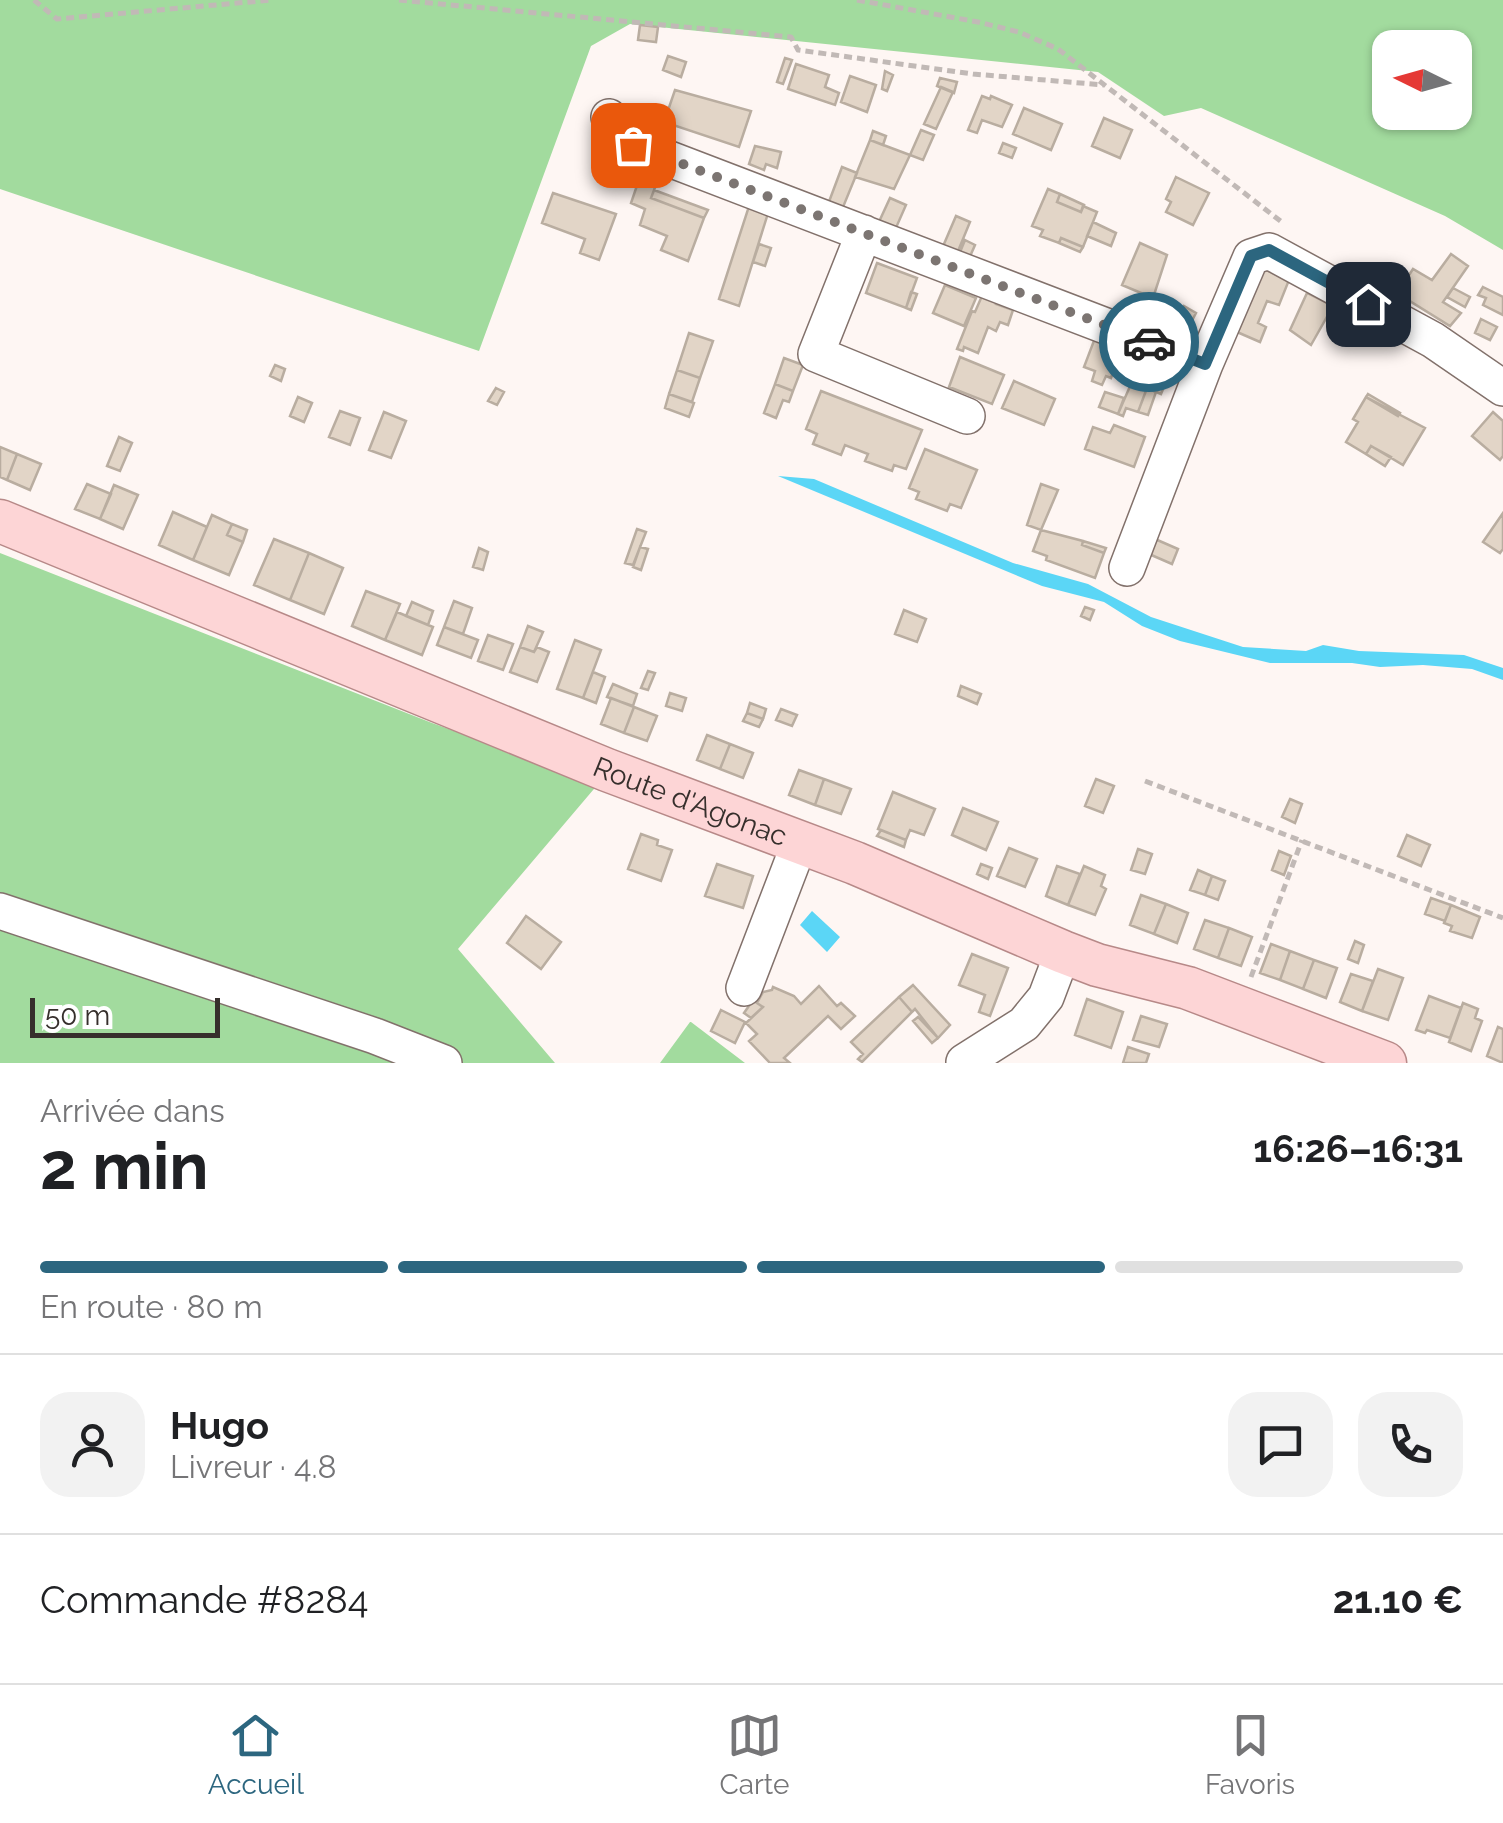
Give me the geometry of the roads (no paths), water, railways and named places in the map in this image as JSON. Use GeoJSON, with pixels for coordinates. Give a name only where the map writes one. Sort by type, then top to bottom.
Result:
{"type":"FeatureCollection","features":[{"type":"Feature","properties":{"kind":"main road","name":"Route d'Agonac"},"geometry":{"type":"LineString","coordinates":[[0,520],[607,770],[800,842],[1063,952],[1097,965],[1188,988],[1385,1063]]}},
{"type":"Feature","properties":{"kind":"street"},"geometry":{"type":"LineString","coordinates":[[608,118],[633,145],[1205,364]]}},
{"type":"Feature","properties":{"kind":"street"},"geometry":{"type":"LineString","coordinates":[[864,234],[816,354],[968,416]]}},
{"type":"Feature","properties":{"kind":"street"},"geometry":{"type":"LineString","coordinates":[[1127,568],[1251,256],[1269,250],[1433,340],[1503,388]]}},
{"type":"Feature","properties":{"kind":"street"},"geometry":{"type":"LineString","coordinates":[[744,988],[800,842]]}},
{"type":"Feature","properties":{"kind":"street"},"geometry":{"type":"LineString","coordinates":[[0,911],[375,1036],[444,1063]]}},
{"type":"Feature","properties":{"kind":"street"},"geometry":{"type":"LineString","coordinates":[[964,1062],[1024,1024],[1046,997],[1063,952]]}},
{"type":"Feature","properties":{"kind":"water"},"geometry":{"type":"Polygon","coordinates":[[[778,476],[814,479],[1013,563],[1088,584],[1151,617],[1243,647],[1306,651],[1323,645],[1359,651],[1464,655],[1503,668],[1503,680],[1472,669],[1423,665],[1270,663],[1180,641],[1142,626],[1104,602],[1042,586],[778,476]]]}},
{"type":"Feature","properties":{"kind":"water"},"geometry":{"type":"Polygon","coordinates":[[[812,911],[840,937],[827,952],[800,925],[812,911]]]}}]}
